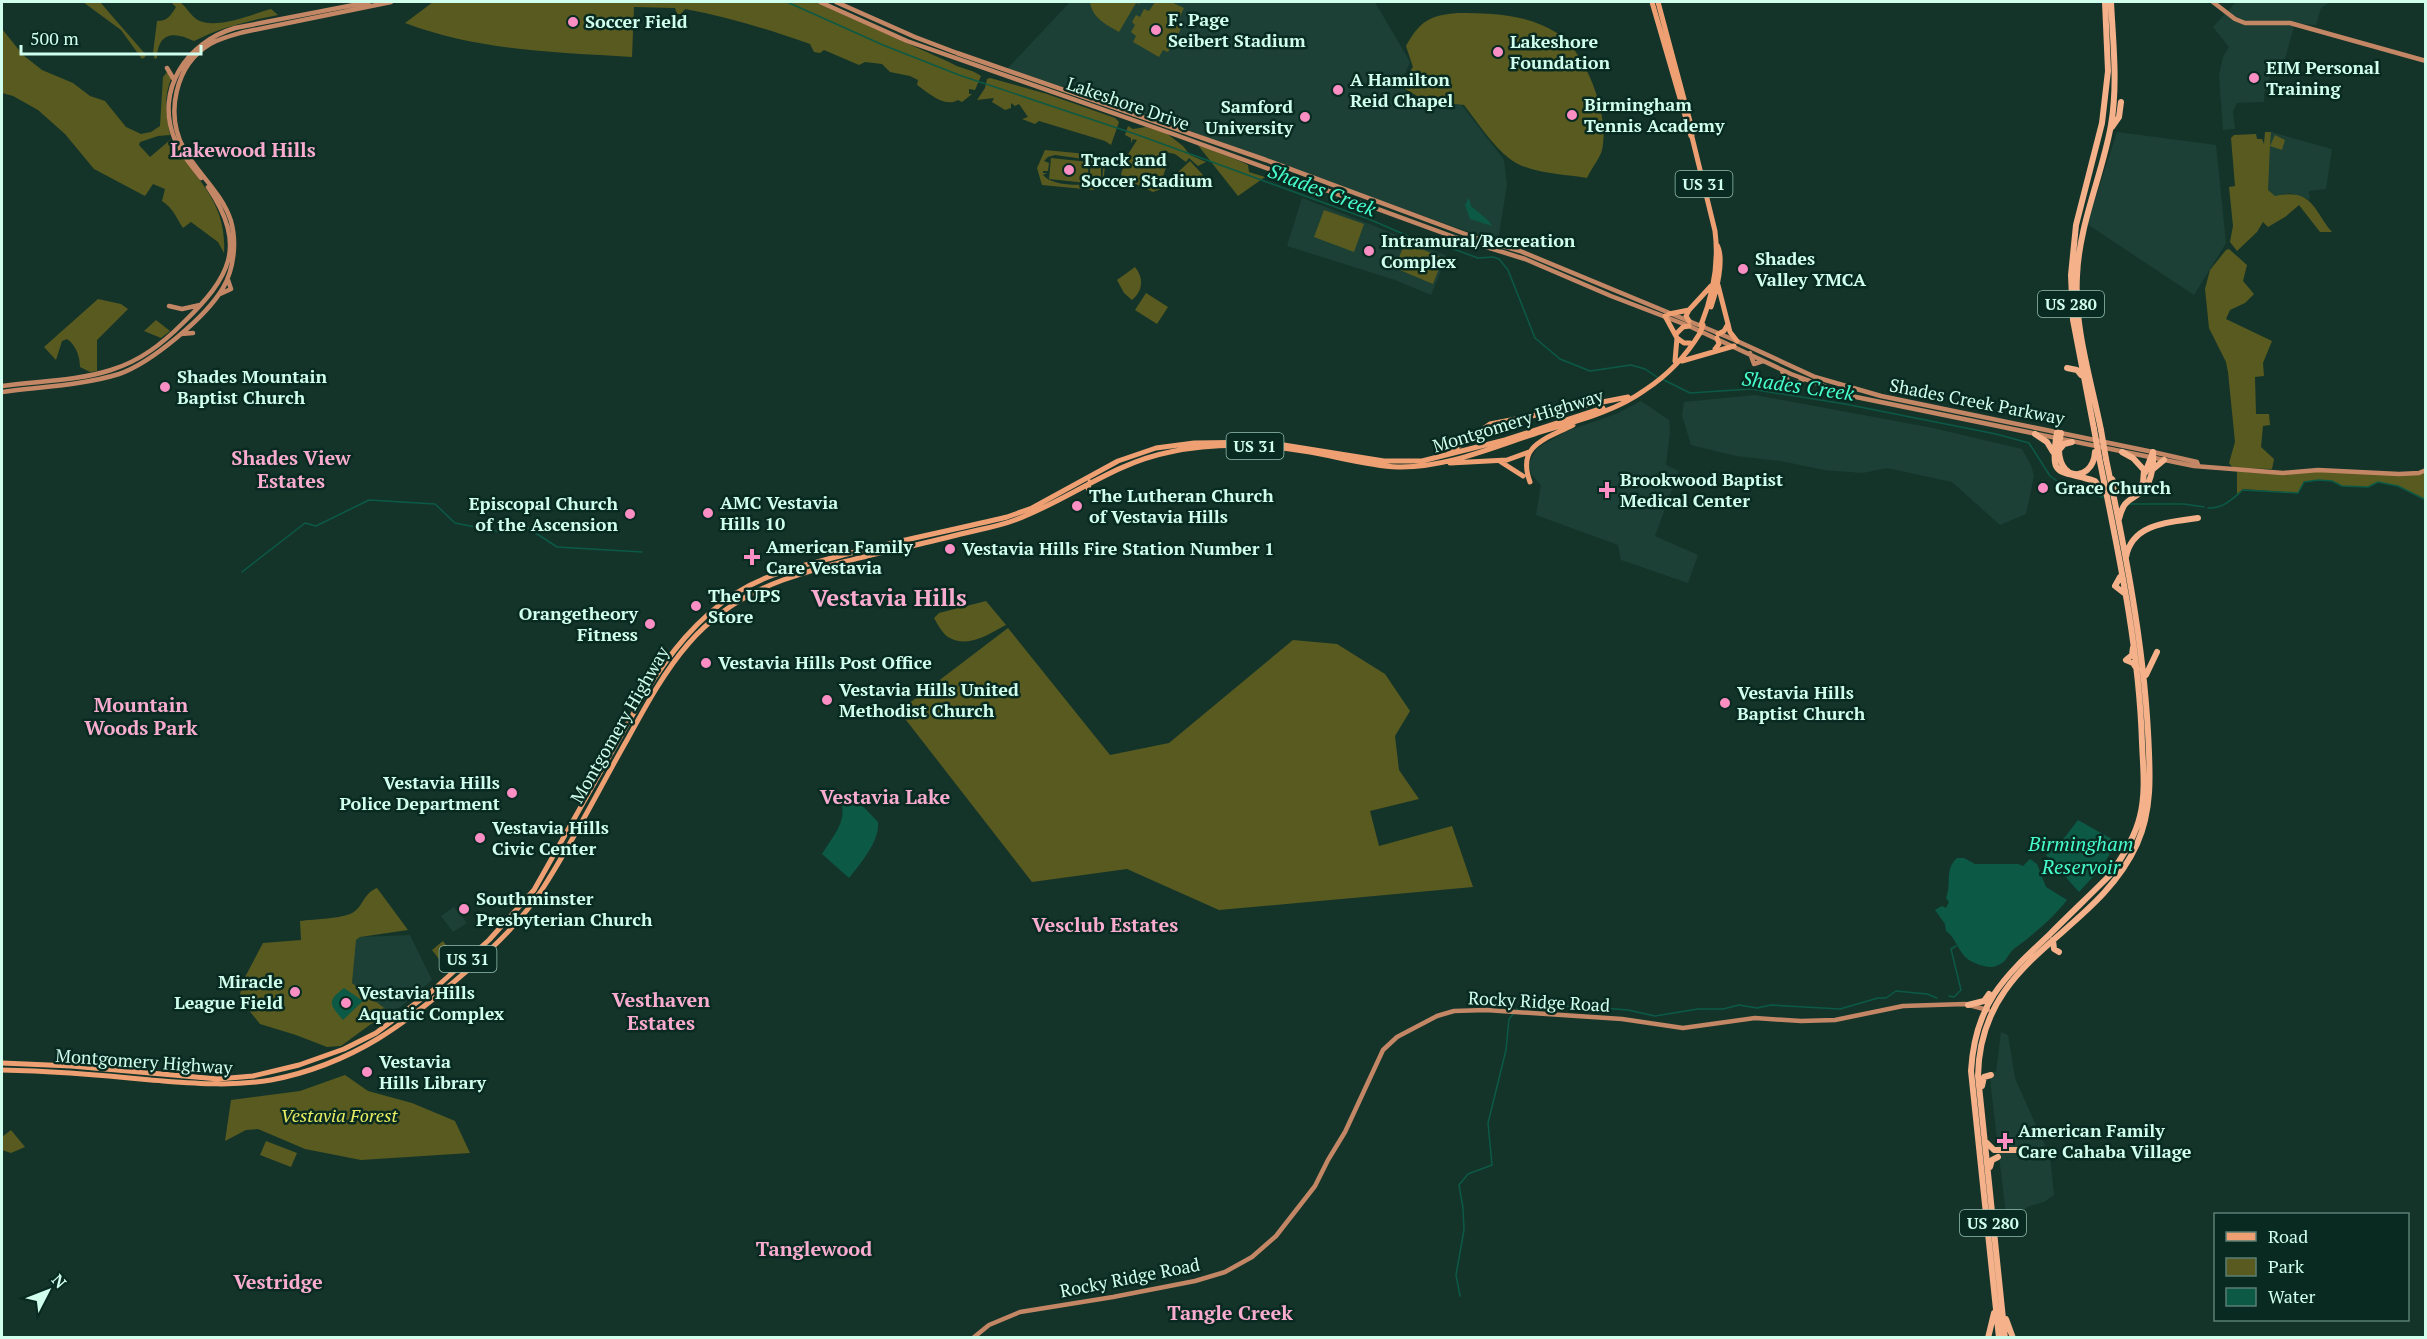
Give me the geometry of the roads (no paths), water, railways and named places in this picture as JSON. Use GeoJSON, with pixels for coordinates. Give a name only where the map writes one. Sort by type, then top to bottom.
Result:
{"type":"FeatureCollection","features":[{"type":"Feature","properties":{"kind":"highway"},"geometry":{"type":"LineString","coordinates":[[2103,2],[2111,83],[2114,91]]}},
{"type":"Feature","properties":{"kind":"highway","name":"US 280"},"geometry":{"type":"LineString","coordinates":[[1999,1338],[1989,1182],[1978,1064],[1988,1010],[2003,979],[2109,876],[2121,859],[2140,816],[2144,789],[2138,672],[2095,429],[2081,330],[2077,278],[2086,218],[2109,133],[2114,91],[2111,2]]}},
{"type":"Feature","properties":{"kind":"highway"},"geometry":{"type":"LineString","coordinates":[[2112,22],[2116,2]]}},
{"type":"Feature","properties":{"kind":"highway","name":"US 280"},"geometry":{"type":"LineString","coordinates":[[2095,429],[2086,404],[2087,395],[2071,299],[2073,248],[2079,210],[2100,136],[2106,87],[2107,34]]}},
{"type":"Feature","properties":{"kind":"highway"},"geometry":{"type":"LineString","coordinates":[[2106,87],[2110,92],[2109,133]]}},
{"type":"Feature","properties":{"kind":"highway"},"geometry":{"type":"LineString","coordinates":[[2109,133],[2119,117],[2121,102]]}},
{"type":"Feature","properties":{"kind":"highway"},"geometry":{"type":"LineString","coordinates":[[2078,346],[2076,358],[2067,368],[2077,370],[2085,386]]}},
{"type":"Feature","properties":{"kind":"highway"},"geometry":{"type":"LineString","coordinates":[[2073,475],[2086,471],[2100,456],[2095,429]]}},
{"type":"Feature","properties":{"kind":"highway"},"geometry":{"type":"LineString","coordinates":[[2035,434],[2056,451]]}},
{"type":"Feature","properties":{"kind":"highway"},"geometry":{"type":"LineString","coordinates":[[2059,435],[2056,451],[2056,465],[2059,470],[2064,474],[2089,479],[2101,486],[2109,506]]}},
{"type":"Feature","properties":{"kind":"highway"},"geometry":{"type":"LineString","coordinates":[[2056,451],[2064,444],[2072,442]]}},
{"type":"Feature","properties":{"kind":"highway"},"geometry":{"type":"LineString","coordinates":[[2122,452],[2140,464],[2145,476]]}},
{"type":"Feature","properties":{"kind":"highway","name":"US 280"},"geometry":{"type":"LineString","coordinates":[[2005,1338],[1998,1303],[1971,1071],[1972,1054],[1979,1023],[2007,986],[2046,947],[2045,942],[2116,878],[2131,857],[2141,834],[2150,787],[2143,658],[2108,469],[2100,456]]}},
{"type":"Feature","properties":{"kind":"highway"},"geometry":{"type":"LineString","coordinates":[[2118,523],[2126,501],[2146,488],[2152,470],[2152,456]]}},
{"type":"Feature","properties":{"kind":"highway"},"geometry":{"type":"LineString","coordinates":[[2108,469],[2115,486],[2126,493],[2138,489],[2143,483],[2152,456]]}},
{"type":"Feature","properties":{"kind":"highway"},"geometry":{"type":"LineString","coordinates":[[2152,470],[2164,460]]}},
{"type":"Feature","properties":{"kind":"highway"},"geometry":{"type":"LineString","coordinates":[[2126,567],[2128,547],[2141,532],[2161,524],[2198,518]]}},
{"type":"Feature","properties":{"kind":"highway"},"geometry":{"type":"LineString","coordinates":[[2126,604],[2138,653],[2143,658]]}},
{"type":"Feature","properties":{"kind":"highway"},"geometry":{"type":"LineString","coordinates":[[2132,635],[2132,655],[2126,660],[2133,663],[2138,672]]}},
{"type":"Feature","properties":{"kind":"highway"},"geometry":{"type":"LineString","coordinates":[[2141,645],[2147,653],[2157,652],[2145,678]]}},
{"type":"Feature","properties":{"kind":"highway"},"geometry":{"type":"LineString","coordinates":[[2016,976],[2043,954],[2057,952],[2054,949],[2053,937],[2109,876]]}},
{"type":"Feature","properties":{"kind":"highway"},"geometry":{"type":"LineString","coordinates":[[1971,1006],[1987,998],[2000,979],[2018,964]]}},
{"type":"Feature","properties":{"kind":"highway"},"geometry":{"type":"LineString","coordinates":[[1971,1006],[1979,1011],[1979,1023]]}},
{"type":"Feature","properties":{"kind":"highway"},"geometry":{"type":"LineString","coordinates":[[1978,1064],[1983,1071],[1991,1075],[1984,1077],[1980,1096]]}},
{"type":"Feature","properties":{"kind":"highway"},"geometry":{"type":"LineString","coordinates":[[1984,1136],[1989,1147],[1994,1150],[2017,1150]]}},
{"type":"Feature","properties":{"kind":"highway"},"geometry":{"type":"LineString","coordinates":[[1989,1182],[1991,1163],[1998,1156]]}},
{"type":"Feature","properties":{"kind":"highway"},"geometry":{"type":"LineString","coordinates":[[1988,1338],[1998,1303]]}},
{"type":"Feature","properties":{"kind":"highway"},"geometry":{"type":"LineString","coordinates":[[1998,1303],[2013,1338]]}},
{"type":"Feature","properties":{"kind":"main road"},"geometry":{"type":"LineString","coordinates":[[165,343],[216,288],[224,273],[230,239],[223,211],[186,155],[178,135],[174,115],[176,94],[180,73],[190,53],[202,43],[224,31],[369,2]]}},
{"type":"Feature","properties":{"kind":"main road"},"geometry":{"type":"LineString","coordinates":[[179,335],[218,295],[228,278],[233,256],[231,223],[220,199],[174,139],[169,115],[174,80],[201,51],[225,37],[391,2]]}},
{"type":"Feature","properties":{"kind":"main road","name":"Lakeshore Drive"},"geometry":{"type":"LineString","coordinates":[[820,2],[917,45],[1475,241],[1528,254],[1700,329]]}},
{"type":"Feature","properties":{"kind":"main road","name":"Lakeshore Drive"},"geometry":{"type":"LineString","coordinates":[[836,2],[929,42],[1266,160],[1475,241]]}},
{"type":"Feature","properties":{"kind":"main road","name":"US 31"},"geometry":{"type":"LineString","coordinates":[[1652,2],[1688,131],[1692,137]]}},
{"type":"Feature","properties":{"kind":"main road","name":"US 31"},"geometry":{"type":"LineString","coordinates":[[1658,2],[1698,160]]}},
{"type":"Feature","properties":{"kind":"main road"},"geometry":{"type":"LineString","coordinates":[[2213,2],[2235,19],[2245,23],[2291,24],[2426,61]]}},
{"type":"Feature","properties":{"kind":"main road"},"geometry":{"type":"LineString","coordinates":[[167,68],[174,80]]}},
{"type":"Feature","properties":{"kind":"main road"},"geometry":{"type":"LineString","coordinates":[[1687,151],[1698,160]]}},
{"type":"Feature","properties":{"kind":"main road","name":"Montgomery Highway"},"geometry":{"type":"LineString","coordinates":[[2,1070],[223,1085],[273,1079],[316,1068],[346,1056],[388,1034],[421,1011],[462,974],[507,932],[538,895],[667,669],[702,628],[748,594],[783,580],[841,562],[1010,522],[1138,460],[1170,452],[1218,446],[1287,448],[1369,464],[1400,467],[1459,458],[1591,416],[1623,403],[1678,361],[1700,329],[1710,305],[1719,263],[1719,248],[1698,160]]}},
{"type":"Feature","properties":{"kind":"main road"},"geometry":{"type":"LineString","coordinates":[[1716,281],[1736,344],[1678,361],[1677,336],[1683,327],[1689,324],[1686,316],[1716,281]]}},
{"type":"Feature","properties":{"kind":"main road"},"geometry":{"type":"LineString","coordinates":[[1700,299],[1706,298],[1710,305],[1716,304],[1723,308]]}},
{"type":"Feature","properties":{"kind":"main road"},"geometry":{"type":"LineString","coordinates":[[169,306],[182,309],[203,303]]}},
{"type":"Feature","properties":{"kind":"main road","name":"Montgomery Highway"},"geometry":{"type":"LineString","coordinates":[[1700,329],[1710,305]]}},
{"type":"Feature","properties":{"kind":"main road"},"geometry":{"type":"LineString","coordinates":[[1689,310],[1667,315],[1677,336],[1684,343],[1692,343],[1703,353]]}},
{"type":"Feature","properties":{"kind":"main road","name":"Shades Creek Parkway"},"geometry":{"type":"LineString","coordinates":[[1689,324],[1800,371],[1852,389],[2194,466],[2283,473],[2354,470],[2399,474],[2419,473],[2426,470]]}},
{"type":"Feature","properties":{"kind":"main road"},"geometry":{"type":"LineString","coordinates":[[1714,350],[1719,344],[1717,336],[1728,324]]}},
{"type":"Feature","properties":{"kind":"main road","name":"Shades Creek Parkway"},"geometry":{"type":"LineString","coordinates":[[1700,329],[1717,336]]}},
{"type":"Feature","properties":{"kind":"main road"},"geometry":{"type":"LineString","coordinates":[[2,392],[97,379],[127,367],[179,335],[186,332],[193,333]]}},
{"type":"Feature","properties":{"kind":"main road","name":"Shades Creek Parkway"},"geometry":{"type":"LineString","coordinates":[[1736,344],[1750,353],[1754,364],[1765,361],[1804,379],[1851,396],[2035,434],[2059,435],[2072,442],[2122,452],[2197,462],[2198,465]]}},
{"type":"Feature","properties":{"kind":"main road"},"geometry":{"type":"LineString","coordinates":[[2,386],[101,373],[127,367]]}},
{"type":"Feature","properties":{"kind":"main road"},"geometry":{"type":"LineString","coordinates":[[1780,369],[1790,386],[1804,379]]}},
{"type":"Feature","properties":{"kind":"main road","name":"Montgomery Highway"},"geometry":{"type":"LineString","coordinates":[[2,1063],[231,1078],[281,1071],[322,1058],[376,1033],[418,1003],[457,969],[534,890],[645,693],[672,652],[700,621],[717,607],[744,589],[778,572],[813,561],[1007,517],[1032,508],[1118,461],[1156,448],[1202,442],[1265,442],[1384,461],[1432,459],[1516,436],[1604,408],[1644,389]]}},
{"type":"Feature","properties":{"kind":"main road"},"geometry":{"type":"LineString","coordinates":[[1432,459],[1455,449],[1490,424],[1628,397]]}},
{"type":"Feature","properties":{"kind":"main road"},"geometry":{"type":"LineString","coordinates":[[1439,462],[1500,461],[1517,458],[1542,440],[1591,416]]}},
{"type":"Feature","properties":{"kind":"main road"},"geometry":{"type":"LineString","coordinates":[[1529,451],[1526,467],[1530,482]]}},
{"type":"Feature","properties":{"kind":"main road"},"geometry":{"type":"LineString","coordinates":[[1500,461],[1523,476]]}},
{"type":"Feature","properties":{"kind":"main road"},"geometry":{"type":"LineString","coordinates":[[1090,482],[1088,488],[1091,494]]}},
{"type":"Feature","properties":{"kind":"main road"},"geometry":{"type":"LineString","coordinates":[[667,669],[674,664],[681,664]]}},
{"type":"Feature","properties":{"kind":"main road"},"geometry":{"type":"LineString","coordinates":[[579,812],[585,816]]}},
{"type":"Feature","properties":{"kind":"main road"},"geometry":{"type":"LineString","coordinates":[[507,932],[510,925],[508,919]]}},
{"type":"Feature","properties":{"kind":"main road"},"geometry":{"type":"LineString","coordinates":[[457,969],[462,974]]}},
{"type":"Feature","properties":{"kind":"main road","name":"Rocky Ridge Road"},"geometry":{"type":"LineString","coordinates":[[972,1338],[989,1324],[1020,1312],[1184,1284],[1225,1272],[1252,1257],[1276,1236],[1315,1186],[1345,1132],[1383,1050],[1397,1037],[1437,1016],[1454,1011],[1486,1010],[1622,1019],[1683,1028],[1755,1018],[1802,1021],[1835,1020],[1903,1006],[1971,1006],[1988,1010]]}},
{"type":"Feature","properties":{"kind":"main road"},"geometry":{"type":"LineString","coordinates":[[150,1072],[150,1080]]}},
{"type":"Feature","properties":{"kind":"water"},"geometry":{"type":"Polygon","coordinates":[[[1469,198],[1471,206],[1492,226],[1470,219],[1465,205],[1469,198]]]}},
{"type":"Feature","properties":{"kind":"water","name":"Vestavia Lake"},"geometry":{"type":"Polygon","coordinates":[[[835,792],[851,794],[878,822],[873,844],[849,878],[822,854],[837,831],[842,816],[840,800],[835,792]]]}},
{"type":"Feature","properties":{"kind":"water","name":"Birmingham Reservoir"},"geometry":{"type":"Polygon","coordinates":[[[2078,820],[2117,842],[2101,868],[2079,892],[2046,855],[2065,837],[2078,820]]]}},
{"type":"Feature","properties":{"kind":"water"},"geometry":{"type":"Polygon","coordinates":[[[1957,858],[1964,858],[1975,864],[2023,866],[2030,859],[2037,864],[2046,887],[2067,900],[2043,926],[2012,950],[2003,962],[1993,967],[1979,964],[1969,960],[1962,953],[1946,931],[1945,924],[1935,910],[1942,906],[1946,908],[1949,902],[1946,898],[1949,872],[1957,858]]]}},
{"type":"Feature","properties":{"kind":"water","name":"Vestavia Hills Aquatic Complex"},"geometry":{"type":"Polygon","coordinates":[[[344,988],[363,1001],[343,1020],[332,1003],[335,996],[344,988]]]}},
{"type":"Feature","properties":{"kind":"waterway","name":"Shades Creek"},"geometry":{"type":"LineString","coordinates":[[787,2],[883,45],[959,75],[1138,135],[1371,220],[1415,239],[1426,239],[1478,258],[1499,259],[1508,270],[1535,338],[1560,359],[1590,371],[1631,365],[1645,369],[1657,377]]}},
{"type":"Feature","properties":{"kind":"waterway","name":"Shades Creek"},"geometry":{"type":"LineString","coordinates":[[1662,379],[1690,393],[1751,389],[1845,404],[1996,434],[2029,443],[2050,476],[2064,486],[2103,497]]}},
{"type":"Feature","properties":{"kind":"waterway","name":"Shades Creek"},"geometry":{"type":"LineString","coordinates":[[2208,508],[2223,505],[2243,490],[2298,493],[2304,482],[2318,480],[2332,481],[2342,486],[2368,487],[2378,482],[2398,486],[2426,500]]}},
{"type":"Feature","properties":{"kind":"waterway"},"geometry":{"type":"LineString","coordinates":[[242,572],[305,523],[316,526],[369,500],[435,504],[455,523],[501,532],[528,528],[557,547],[642,552]]}},
{"type":"Feature","properties":{"kind":"waterway","name":"Shades Creek"},"geometry":{"type":"LineString","coordinates":[[2127,504],[2184,504],[2204,507]]}},
{"type":"Feature","properties":{"kind":"waterway"},"geometry":{"type":"LineString","coordinates":[[1949,996],[1954,997],[1961,990],[1951,949],[1956,946]]}},
{"type":"Feature","properties":{"kind":"waterway"},"geometry":{"type":"LineString","coordinates":[[1517,1009],[1541,1006],[1589,1007],[1628,1010],[1655,1016],[1698,1009],[1723,1009],[1739,1005],[1757,1008],[1771,1005],[1840,1009],[1878,998],[1886,998],[1896,991],[1927,994],[1937,998]]}},
{"type":"Feature","properties":{"kind":"waterway"},"geometry":{"type":"LineString","coordinates":[[1460,1296],[1456,1275],[1464,1230],[1459,1185],[1468,1174],[1492,1165],[1488,1123],[1506,1050],[1509,1019],[1514,1013]]}},
{"type":"Feature","properties":{"kind":"place","name":"Soccer Field"},"geometry":{"type":"Point","coordinates":[573,22]}},
{"type":"Feature","properties":{"kind":"place","name":"F. Page Seibert Stadium"},"geometry":{"type":"Point","coordinates":[1156,30]}},
{"type":"Feature","properties":{"kind":"place","name":"Lakeshore Foundation"},"geometry":{"type":"Point","coordinates":[1498,52]}},
{"type":"Feature","properties":{"kind":"place","name":"EIM Personal Training"},"geometry":{"type":"Point","coordinates":[2254,78]}},
{"type":"Feature","properties":{"kind":"place","name":"A Hamilton Reid Chapel"},"geometry":{"type":"Point","coordinates":[1338,90]}},
{"type":"Feature","properties":{"kind":"place","name":"Birmingham Tennis Academy"},"geometry":{"type":"Point","coordinates":[1572,115]}},
{"type":"Feature","properties":{"kind":"place","name":"Samford University"},"geometry":{"type":"Point","coordinates":[1305,117]}},
{"type":"Feature","properties":{"kind":"place","name":"Track and Soccer Stadium"},"geometry":{"type":"Point","coordinates":[1069,170]}},
{"type":"Feature","properties":{"kind":"place","name":"Intramural/Recreation Complex"},"geometry":{"type":"Point","coordinates":[1369,251]}},
{"type":"Feature","properties":{"kind":"place","name":"Shades Valley YMCA"},"geometry":{"type":"Point","coordinates":[1743,269]}},
{"type":"Feature","properties":{"kind":"place","name":"Shades Mountain Baptist Church"},"geometry":{"type":"Point","coordinates":[165,387]}},
{"type":"Feature","properties":{"kind":"place","name":"Grace Church"},"geometry":{"type":"Point","coordinates":[2043,488]}},
{"type":"Feature","properties":{"kind":"place","name":"Brookwood Baptist Medical Center"},"geometry":{"type":"Point","coordinates":[1607,490]}},
{"type":"Feature","properties":{"kind":"place","name":"The Lutheran Church of Vestavia Hills"},"geometry":{"type":"Point","coordinates":[1077,506]}},
{"type":"Feature","properties":{"kind":"place","name":"AMC Vestavia Hills 10"},"geometry":{"type":"Point","coordinates":[708,513]}},
{"type":"Feature","properties":{"kind":"place","name":"Episcopal Church of the Ascension"},"geometry":{"type":"Point","coordinates":[630,514]}},
{"type":"Feature","properties":{"kind":"place","name":"Vestavia Hills Fire Station Number 1"},"geometry":{"type":"Point","coordinates":[950,549]}},
{"type":"Feature","properties":{"kind":"place","name":"American Family Care Vestavia"},"geometry":{"type":"Point","coordinates":[752,557]}},
{"type":"Feature","properties":{"kind":"place","name":"The UPS Store"},"geometry":{"type":"Point","coordinates":[696,606]}},
{"type":"Feature","properties":{"kind":"place","name":"Orangetheory Fitness"},"geometry":{"type":"Point","coordinates":[650,624]}},
{"type":"Feature","properties":{"kind":"place","name":"Vestavia Hills Post Office"},"geometry":{"type":"Point","coordinates":[706,663]}},
{"type":"Feature","properties":{"kind":"place","name":"Vestavia Hills United Methodist Church"},"geometry":{"type":"Point","coordinates":[827,700]}},
{"type":"Feature","properties":{"kind":"place","name":"Vestavia Hills Baptist Church"},"geometry":{"type":"Point","coordinates":[1725,703]}},
{"type":"Feature","properties":{"kind":"place","name":"Vestavia Hills Police Department"},"geometry":{"type":"Point","coordinates":[512,793]}},
{"type":"Feature","properties":{"kind":"place","name":"Vestavia Hills Civic Center"},"geometry":{"type":"Point","coordinates":[480,838]}},
{"type":"Feature","properties":{"kind":"place","name":"Southminster Presbyterian Church"},"geometry":{"type":"Point","coordinates":[464,909]}},
{"type":"Feature","properties":{"kind":"place","name":"Miracle League Field"},"geometry":{"type":"Point","coordinates":[295,992]}},
{"type":"Feature","properties":{"kind":"place","name":"Vestavia Hills Aquatic Complex"},"geometry":{"type":"Point","coordinates":[346,1003]}},
{"type":"Feature","properties":{"kind":"place","name":"Vestavia Hills Library"},"geometry":{"type":"Point","coordinates":[367,1072]}},
{"type":"Feature","properties":{"kind":"place","name":"American Family Care Cahaba Village"},"geometry":{"type":"Point","coordinates":[2005,1141]}},
{"type":"Feature","properties":{"kind":"district","name":"Lakewood Hills"},"geometry":{"type":"Point","coordinates":[243,150]}},
{"type":"Feature","properties":{"kind":"district","name":"Shades View Estates"},"geometry":{"type":"Point","coordinates":[291,470]}},
{"type":"Feature","properties":{"kind":"district","name":"Vestavia Hills"},"geometry":{"type":"Point","coordinates":[889,598]}},
{"type":"Feature","properties":{"kind":"district","name":"Mountain Woods Park"},"geometry":{"type":"Point","coordinates":[141,716]}},
{"type":"Feature","properties":{"kind":"district","name":"Vestavia Lake"},"geometry":{"type":"Point","coordinates":[885,797]}},
{"type":"Feature","properties":{"kind":"district","name":"Vesclub Estates"},"geometry":{"type":"Point","coordinates":[1105,925]}},
{"type":"Feature","properties":{"kind":"district","name":"Vesthaven Estates"},"geometry":{"type":"Point","coordinates":[661,1012]}},
{"type":"Feature","properties":{"kind":"district","name":"Tanglewood"},"geometry":{"type":"Point","coordinates":[814,1249]}},
{"type":"Feature","properties":{"kind":"district","name":"Vestridge"},"geometry":{"type":"Point","coordinates":[278,1282]}},
{"type":"Feature","properties":{"kind":"district","name":"Tangle Creek"},"geometry":{"type":"Point","coordinates":[1230,1313]}},
{"type":"Feature","properties":{"kind":"park label","name":"Vestavia Forest"},"geometry":{"type":"Point","coordinates":[339,1116]}}]}
